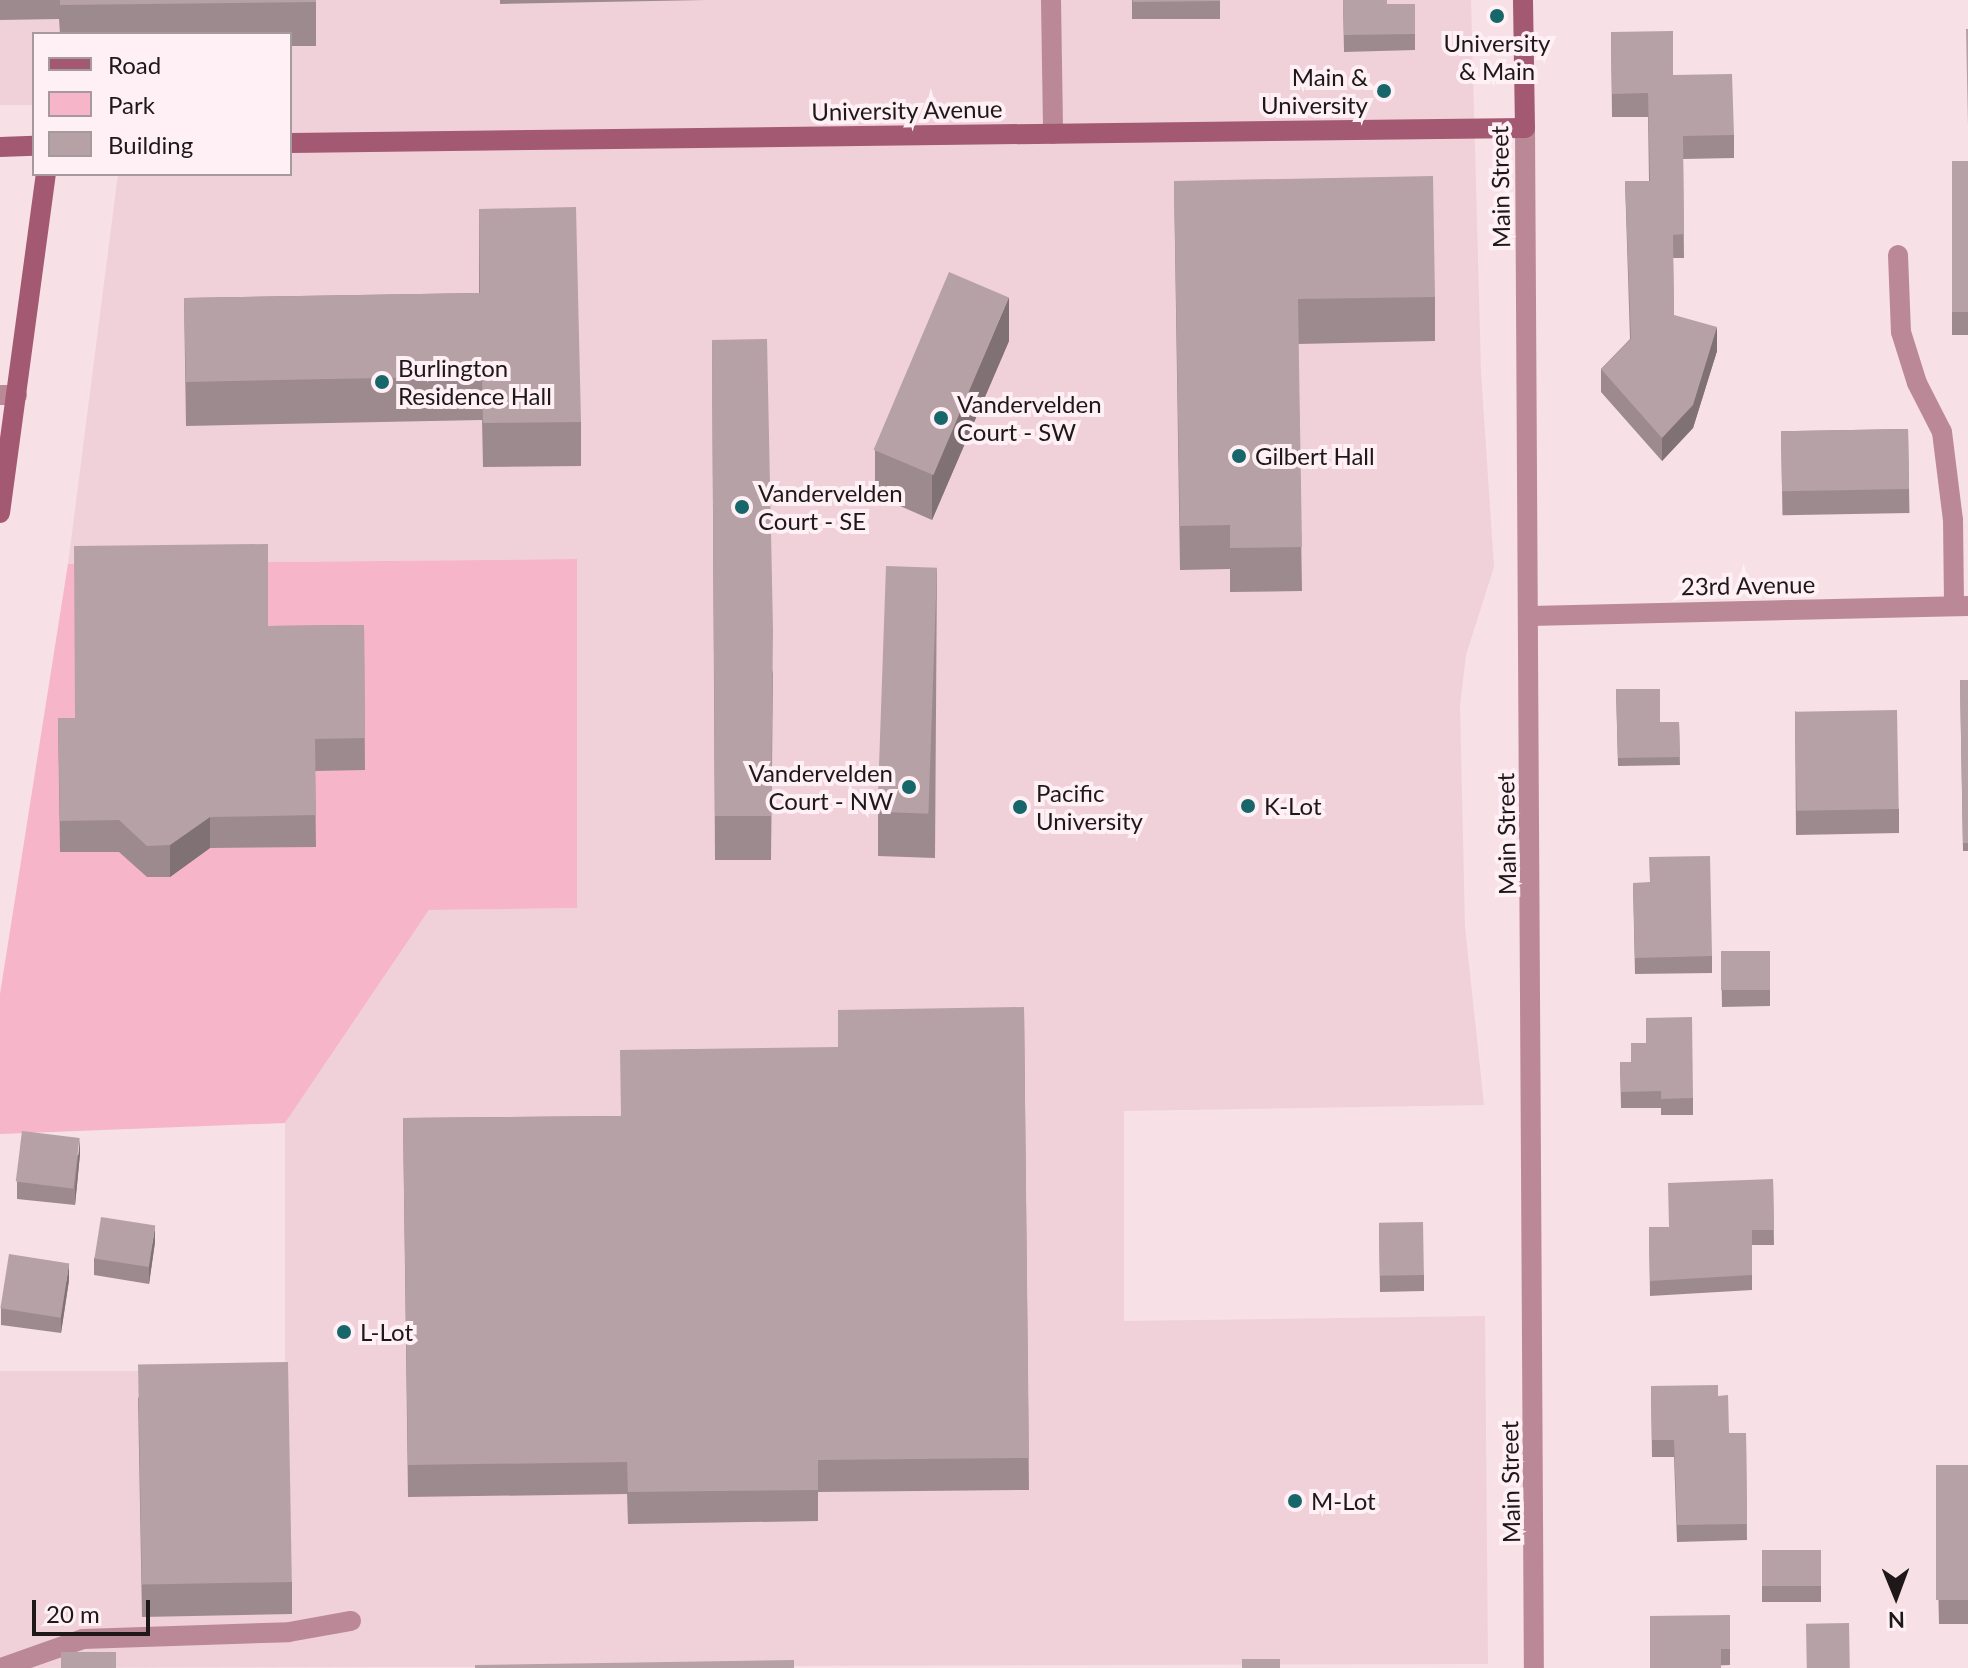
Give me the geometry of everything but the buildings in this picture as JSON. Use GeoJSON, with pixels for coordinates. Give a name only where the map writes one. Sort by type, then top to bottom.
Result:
{"type":"FeatureCollection","features":[{"type":"Feature","properties":{"kind":"street"},"geometry":{"type":"LineString","coordinates":[[1051,0],[1053,134]]}},
{"type":"Feature","properties":{"kind":"street","name":"Main Street"},"geometry":{"type":"LineString","coordinates":[[1523,0],[1530,616],[1534,1668]]}},
{"type":"Feature","properties":{"kind":"street","name":"University Avenue"},"geometry":{"type":"LineString","coordinates":[[292,143],[1525,128]]}},
{"type":"Feature","properties":{"kind":"street"},"geometry":{"type":"LineString","coordinates":[[0,147],[32,146]]}},
{"type":"Feature","properties":{"kind":"street"},"geometry":{"type":"LineString","coordinates":[[0,513],[8,395],[46,176]]}},
{"type":"Feature","properties":{"kind":"street"},"geometry":{"type":"LineString","coordinates":[[1898,255],[1901,332],[1917,383],[1942,432],[1961,606]]}},
{"type":"Feature","properties":{"kind":"street","name":"23rd Avenue"},"geometry":{"type":"LineString","coordinates":[[1530,616],[1961,606]]}},
{"type":"Feature","properties":{"kind":"street"},"geometry":{"type":"LineString","coordinates":[[1,1668],[83,1639],[289,1632],[351,1621]]}},
{"type":"Feature","properties":{"kind":"shaded area","name":"Pacific University"},"geometry":{"type":"Polygon","coordinates":[[[0,0],[1471,0],[1481,372],[1494,567],[1466,655],[1460,705],[1465,927],[1484,1105],[1124,1111],[1124,1321],[1485,1316],[1488,1664],[0,1668],[0,1371],[285,1371],[285,1123],[429,910],[577,908],[577,559],[68,564],[118,176],[292,176],[292,32],[32,32],[32,105],[0,105],[0,0]]]}},
{"type":"Feature","properties":{"kind":"green space"},"geometry":{"type":"Polygon","coordinates":[[[577,559],[577,908],[429,910],[285,1123],[0,1134],[0,994],[68,564],[577,559]]]}},
{"type":"Feature","properties":{"kind":"place","name":"University & Main"},"geometry":{"type":"Point","coordinates":[1497,16]}},
{"type":"Feature","properties":{"kind":"place","name":"Main & University"},"geometry":{"type":"Point","coordinates":[1384,91]}},
{"type":"Feature","properties":{"kind":"place","name":"Burlington Residence Hall"},"geometry":{"type":"Point","coordinates":[382,382]}},
{"type":"Feature","properties":{"kind":"place","name":"Vandervelden Court - SW"},"geometry":{"type":"Point","coordinates":[941,418]}},
{"type":"Feature","properties":{"kind":"place","name":"Gilbert Hall"},"geometry":{"type":"Point","coordinates":[1239,456]}},
{"type":"Feature","properties":{"kind":"place","name":"Vandervelden Court - SE"},"geometry":{"type":"Point","coordinates":[742,507]}},
{"type":"Feature","properties":{"kind":"place","name":"Vandervelden Court - NW"},"geometry":{"type":"Point","coordinates":[909,787]}},
{"type":"Feature","properties":{"kind":"place","name":"K-Lot"},"geometry":{"type":"Point","coordinates":[1248,806]}},
{"type":"Feature","properties":{"kind":"place","name":"Pacific University"},"geometry":{"type":"Point","coordinates":[1020,807]}},
{"type":"Feature","properties":{"kind":"place","name":"L-Lot"},"geometry":{"type":"Point","coordinates":[344,1332]}},
{"type":"Feature","properties":{"kind":"place","name":"M-Lot"},"geometry":{"type":"Point","coordinates":[1295,1501]}}]}
